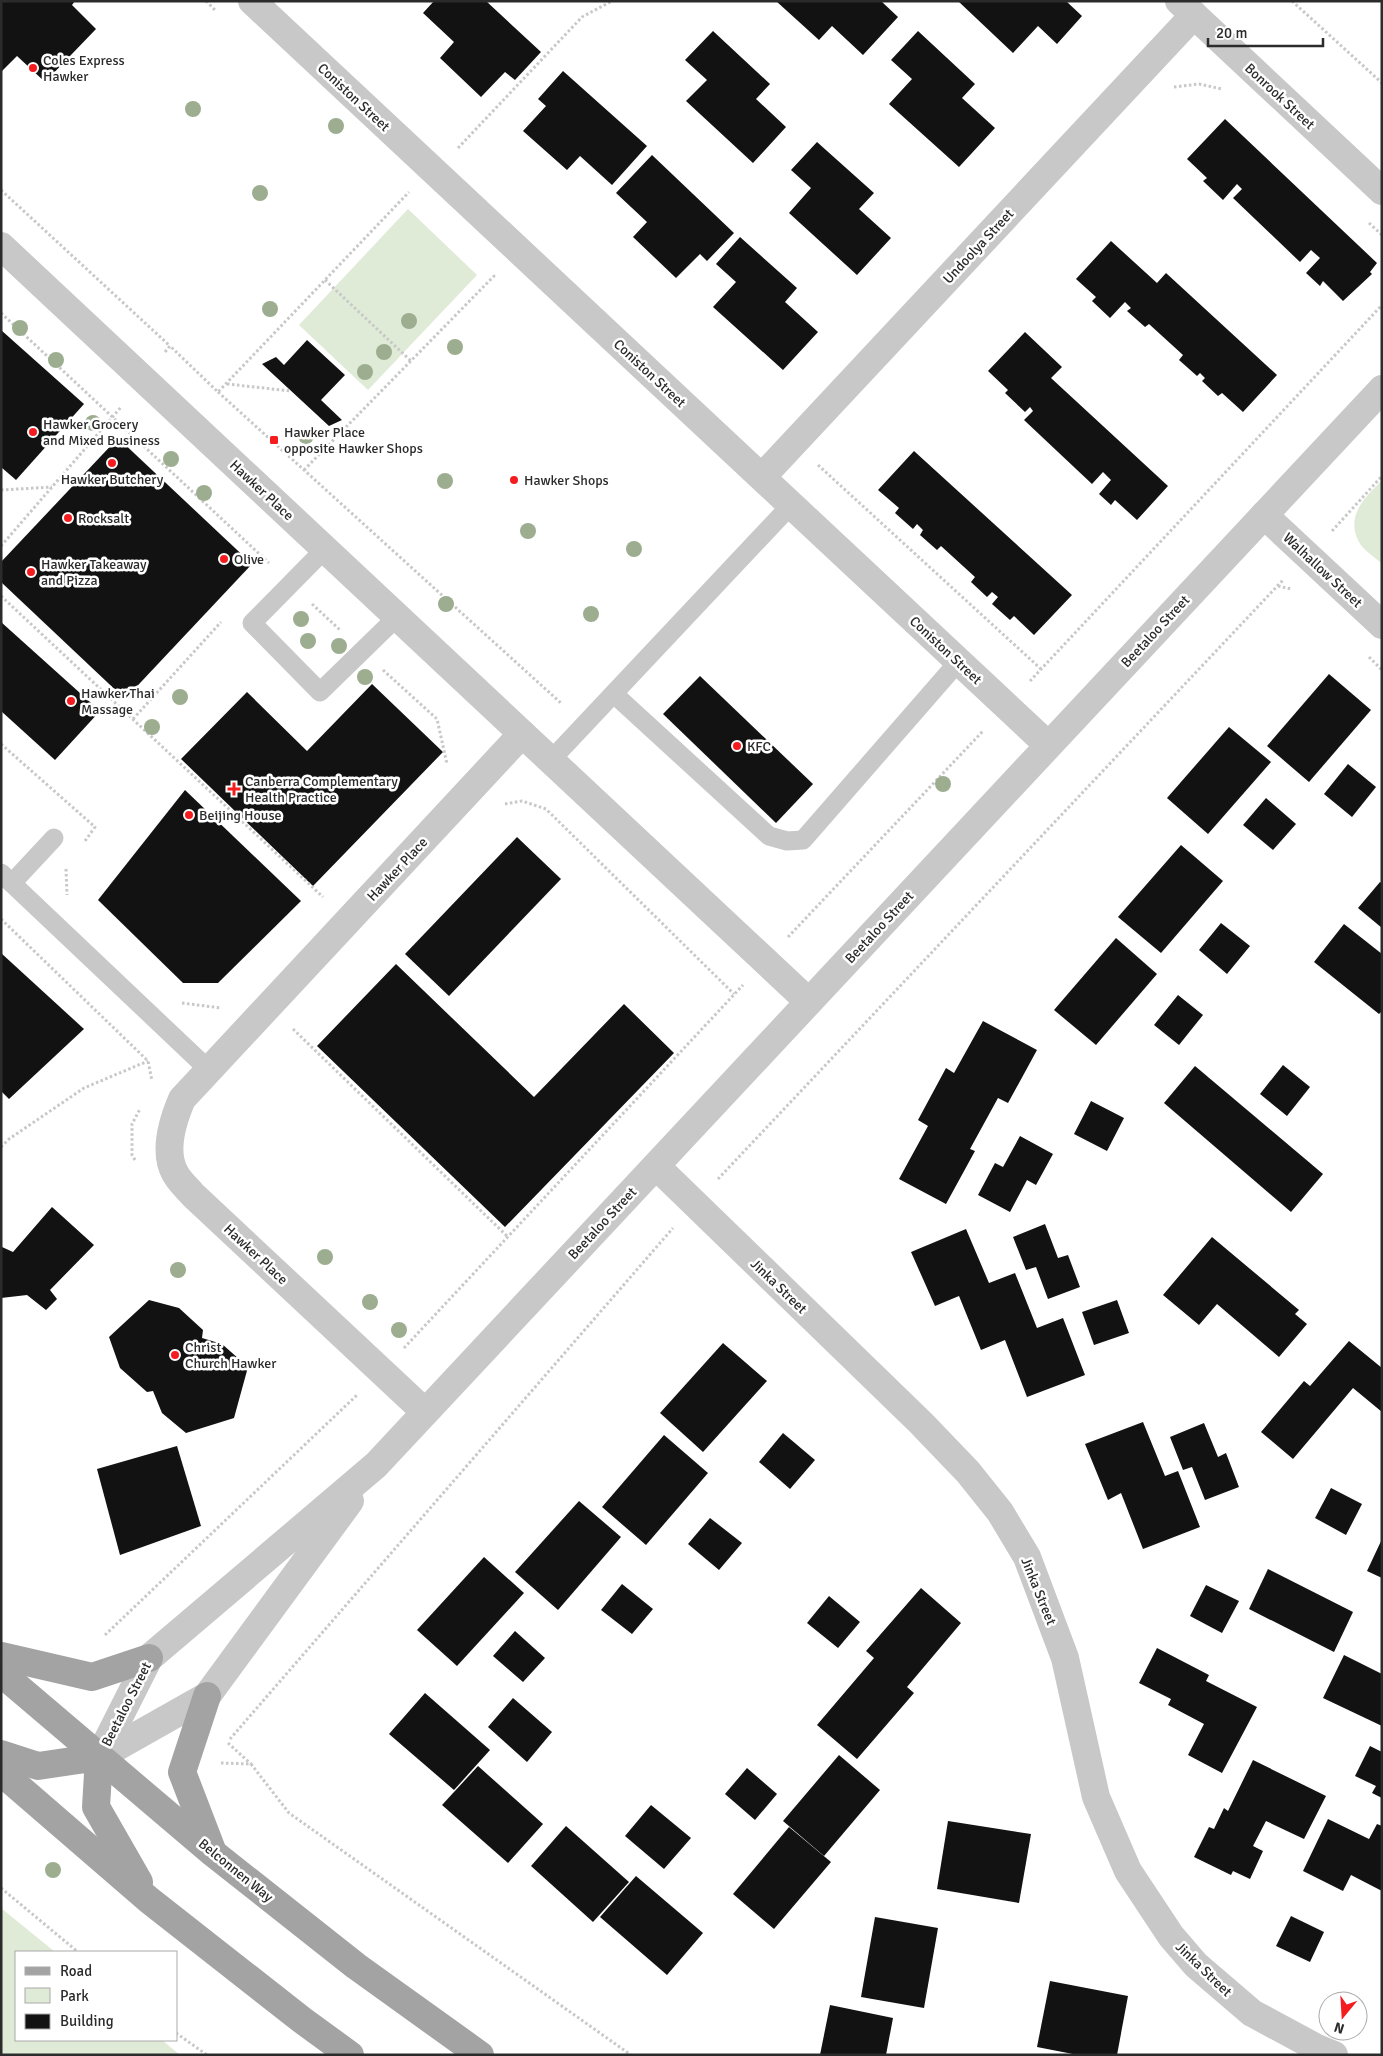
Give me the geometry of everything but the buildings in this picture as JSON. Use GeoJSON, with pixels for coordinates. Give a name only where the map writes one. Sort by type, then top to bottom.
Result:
{"type":"FeatureCollection","features":[{"type":"Feature","properties":{"kind":"main road"},"geometry":{"type":"LineString","coordinates":[[1,1656],[92,1677],[148,1658]]}},
{"type":"Feature","properties":{"kind":"main road","name":"Belconnen Way"},"geometry":{"type":"LineString","coordinates":[[1,1674],[213,1853],[356,1966],[480,2055]]}},
{"type":"Feature","properties":{"kind":"main road"},"geometry":{"type":"LineString","coordinates":[[207,1696],[198,1756],[182,1772],[213,1853]]}},
{"type":"Feature","properties":{"kind":"main road"},"geometry":{"type":"LineString","coordinates":[[1,1754],[38,1766],[99,1757],[96,1807],[149,1900]]}},
{"type":"Feature","properties":{"kind":"main road"},"geometry":{"type":"LineString","coordinates":[[1,1772],[149,1900],[302,2020],[350,2055]]}},
{"type":"Feature","properties":{"kind":"street","name":"Coniston Street"},"geometry":{"type":"LineString","coordinates":[[252,1],[1048,745]]}},
{"type":"Feature","properties":{"kind":"street","name":"Bonrook Street"},"geometry":{"type":"LineString","coordinates":[[1186,8],[1382,191]]}},
{"type":"Feature","properties":{"kind":"street","name":"Undoolya Street"},"geometry":{"type":"LineString","coordinates":[[762,477],[1186,8]]}},
{"type":"Feature","properties":{"kind":"street","name":"Hawker Place"},"geometry":{"type":"LineString","coordinates":[[1,246],[809,1002]]}},
{"type":"Feature","properties":{"kind":"street","name":"Beetaloo Street"},"geometry":{"type":"LineString","coordinates":[[99,1757],[207,1696],[376,1465],[1382,389]]}},
{"type":"Feature","properties":{"kind":"street","name":"Walhallow Street"},"geometry":{"type":"LineString","coordinates":[[1264,515],[1382,625]]}},
{"type":"Feature","properties":{"kind":"street","name":"Hawker Place"},"geometry":{"type":"LineString","coordinates":[[425,1412],[192,1195],[174,1172],[170,1152],[173,1119],[182,1099],[522,734]]}},
{"type":"Feature","properties":{"kind":"street","name":"Jinka Street"},"geometry":{"type":"LineString","coordinates":[[656,1166],[921,1423],[968,1472],[1000,1512],[1027,1557],[1065,1658],[1096,1797],[1128,1871],[1171,1936],[1196,1965],[1252,2013],[1317,2048],[1334,2055]]}},
{"type":"Feature","properties":{"kind":"street","name":"Beetaloo Street"},"geometry":{"type":"LineString","coordinates":[[99,1757],[148,1658],[376,1465]]}},
{"type":"Feature","properties":{"kind":"lane"},"geometry":{"type":"LineString","coordinates":[[551,760],[791,505]]}},
{"type":"Feature","properties":{"kind":"lane"},"geometry":{"type":"LineString","coordinates":[[325,549],[252,623],[320,692],[398,616]]}},
{"type":"Feature","properties":{"kind":"lane"},"geometry":{"type":"LineString","coordinates":[[614,694],[769,836],[787,841],[803,840],[959,662]]}},
{"type":"Feature","properties":{"kind":"lane"},"geometry":{"type":"LineString","coordinates":[[54,838],[7,878],[210,1070]]}},
{"type":"Feature","properties":{"kind":"path"},"geometry":{"type":"LineString","coordinates":[[206,1],[215,10]]}},
{"type":"Feature","properties":{"kind":"path"},"geometry":{"type":"LineString","coordinates":[[218,392],[408,193],[432,169],[452,154],[582,17],[612,1]]}},
{"type":"Feature","properties":{"kind":"path"},"geometry":{"type":"LineString","coordinates":[[1292,1],[1382,83]]}},
{"type":"Feature","properties":{"kind":"path"},"geometry":{"type":"LineString","coordinates":[[1170,87],[1199,84],[1225,90]]}},
{"type":"Feature","properties":{"kind":"path"},"geometry":{"type":"LineString","coordinates":[[1,190],[218,392],[585,724]]}},
{"type":"Feature","properties":{"kind":"path"},"geometry":{"type":"LineString","coordinates":[[408,193],[416,200]]}},
{"type":"Feature","properties":{"kind":"path"},"geometry":{"type":"LineString","coordinates":[[1368,222],[1382,235]]}},
{"type":"Feature","properties":{"kind":"path"},"geometry":{"type":"LineString","coordinates":[[304,470],[494,276],[487,269]]}},
{"type":"Feature","properties":{"kind":"path"},"geometry":{"type":"LineString","coordinates":[[325,280],[410,361]]}},
{"type":"Feature","properties":{"kind":"path"},"geometry":{"type":"LineString","coordinates":[[104,1636],[381,1371],[1382,305]]}},
{"type":"Feature","properties":{"kind":"path"},"geometry":{"type":"LineString","coordinates":[[1,313],[436,719],[448,766]]}},
{"type":"Feature","properties":{"kind":"path"},"geometry":{"type":"LineString","coordinates":[[1,546],[112,418],[170,346]]}},
{"type":"Feature","properties":{"kind":"path"},"geometry":{"type":"LineString","coordinates":[[226,384],[291,391]]}},
{"type":"Feature","properties":{"kind":"path"},"geometry":{"type":"LineString","coordinates":[[794,443],[1041,669]]}},
{"type":"Feature","properties":{"kind":"path"},"geometry":{"type":"LineString","coordinates":[[819,466],[825,459]]}},
{"type":"Feature","properties":{"kind":"path"},"geometry":{"type":"LineString","coordinates":[[1334,529],[1382,476]]}},
{"type":"Feature","properties":{"kind":"path"},"geometry":{"type":"LineString","coordinates":[[1,490],[52,487]]}},
{"type":"Feature","properties":{"kind":"path"},"geometry":{"type":"LineString","coordinates":[[718,1179],[1277,586]]}},
{"type":"Feature","properties":{"kind":"path"},"geometry":{"type":"LineString","coordinates":[[1,596],[324,898]]}},
{"type":"Feature","properties":{"kind":"path"},"geometry":{"type":"LineString","coordinates":[[133,719],[226,617]]}},
{"type":"Feature","properties":{"kind":"path"},"geometry":{"type":"LineString","coordinates":[[1,744],[94,827],[80,848]]}},
{"type":"Feature","properties":{"kind":"path"},"geometry":{"type":"LineString","coordinates":[[500,805],[522,801],[546,809],[734,994]]}},
{"type":"Feature","properties":{"kind":"path"},"geometry":{"type":"LineString","coordinates":[[68,899],[66,869],[70,862]]}},
{"type":"Feature","properties":{"kind":"path"},"geometry":{"type":"LineString","coordinates":[[317,905],[330,891]]}},
{"type":"Feature","properties":{"kind":"path"},"geometry":{"type":"LineString","coordinates":[[175,997],[182,1003],[221,1008],[227,1001]]}},
{"type":"Feature","properties":{"kind":"path"},"geometry":{"type":"LineString","coordinates":[[286,1036],[299,1022]]}},
{"type":"Feature","properties":{"kind":"path"},"geometry":{"type":"LineString","coordinates":[[293,1029],[508,1237]]}},
{"type":"Feature","properties":{"kind":"path"},"geometry":{"type":"LineString","coordinates":[[1,1147],[9,1139],[84,1088],[148,1061]]}},
{"type":"Feature","properties":{"kind":"path"},"geometry":{"type":"LineString","coordinates":[[198,1756],[227,1742],[668,1234],[676,1234]]}},
{"type":"Feature","properties":{"kind":"path"},"geometry":{"type":"LineString","coordinates":[[227,1742],[252,1764],[289,1814],[631,2055]]}},
{"type":"Feature","properties":{"kind":"path"},"geometry":{"type":"LineString","coordinates":[[198,1756],[252,1764]]}},
{"type":"Feature","properties":{"kind":"path"},"geometry":{"type":"LineString","coordinates":[[1,1888],[77,1951]]}},
{"type":"Feature","properties":{"kind":"path"},"geometry":{"type":"LineString","coordinates":[[178,2034],[207,2055]]}},
{"type":"Feature","properties":{"kind":"green space"},"geometry":{"type":"Polygon","coordinates":[[[408,209],[477,275],[368,390],[299,325],[408,209]]]}},
{"type":"Feature","properties":{"kind":"green space"},"geometry":{"type":"Polygon","coordinates":[[[1382,480],[1382,564],[1361,545],[1355,532],[1354,523],[1364,500],[1382,480]]]}},
{"type":"Feature","properties":{"kind":"green space"},"geometry":{"type":"Polygon","coordinates":[[[1,1908],[54,1951],[15,1951],[15,2041],[163,2041],[180,2055],[1,2055],[1,1908]]]}},
{"type":"Feature","properties":{"kind":"place","name":"Coles Express Hawker"},"geometry":{"type":"Point","coordinates":[33,68]}},
{"type":"Feature","properties":{"kind":"place","name":"Hawker Grocery and Mixed Business"},"geometry":{"type":"Point","coordinates":[33,432]}},
{"type":"Feature","properties":{"kind":"place","name":"Hawker Place opposite Hawker Shops"},"geometry":{"type":"Point","coordinates":[274,440]}},
{"type":"Feature","properties":{"kind":"place","name":"Hawker Butchery"},"geometry":{"type":"Point","coordinates":[112,463]}},
{"type":"Feature","properties":{"kind":"place","name":"Hawker Shops"},"geometry":{"type":"Point","coordinates":[514,480]}},
{"type":"Feature","properties":{"kind":"place","name":"Rocksalt"},"geometry":{"type":"Point","coordinates":[68,518]}},
{"type":"Feature","properties":{"kind":"place","name":"Olive"},"geometry":{"type":"Point","coordinates":[224,559]}},
{"type":"Feature","properties":{"kind":"place","name":"Hawker Takeaway and Pizza"},"geometry":{"type":"Point","coordinates":[31,572]}},
{"type":"Feature","properties":{"kind":"place","name":"Hawker Thai Massage"},"geometry":{"type":"Point","coordinates":[71,701]}},
{"type":"Feature","properties":{"kind":"place","name":"KFC"},"geometry":{"type":"Point","coordinates":[737,746]}},
{"type":"Feature","properties":{"kind":"place","name":"Canberra Complementary Health Practice"},"geometry":{"type":"Point","coordinates":[234,789]}},
{"type":"Feature","properties":{"kind":"place","name":"Beijing House"},"geometry":{"type":"Point","coordinates":[189,815]}},
{"type":"Feature","properties":{"kind":"place","name":"Christ Church Hawker"},"geometry":{"type":"Point","coordinates":[175,1355]}}]}
